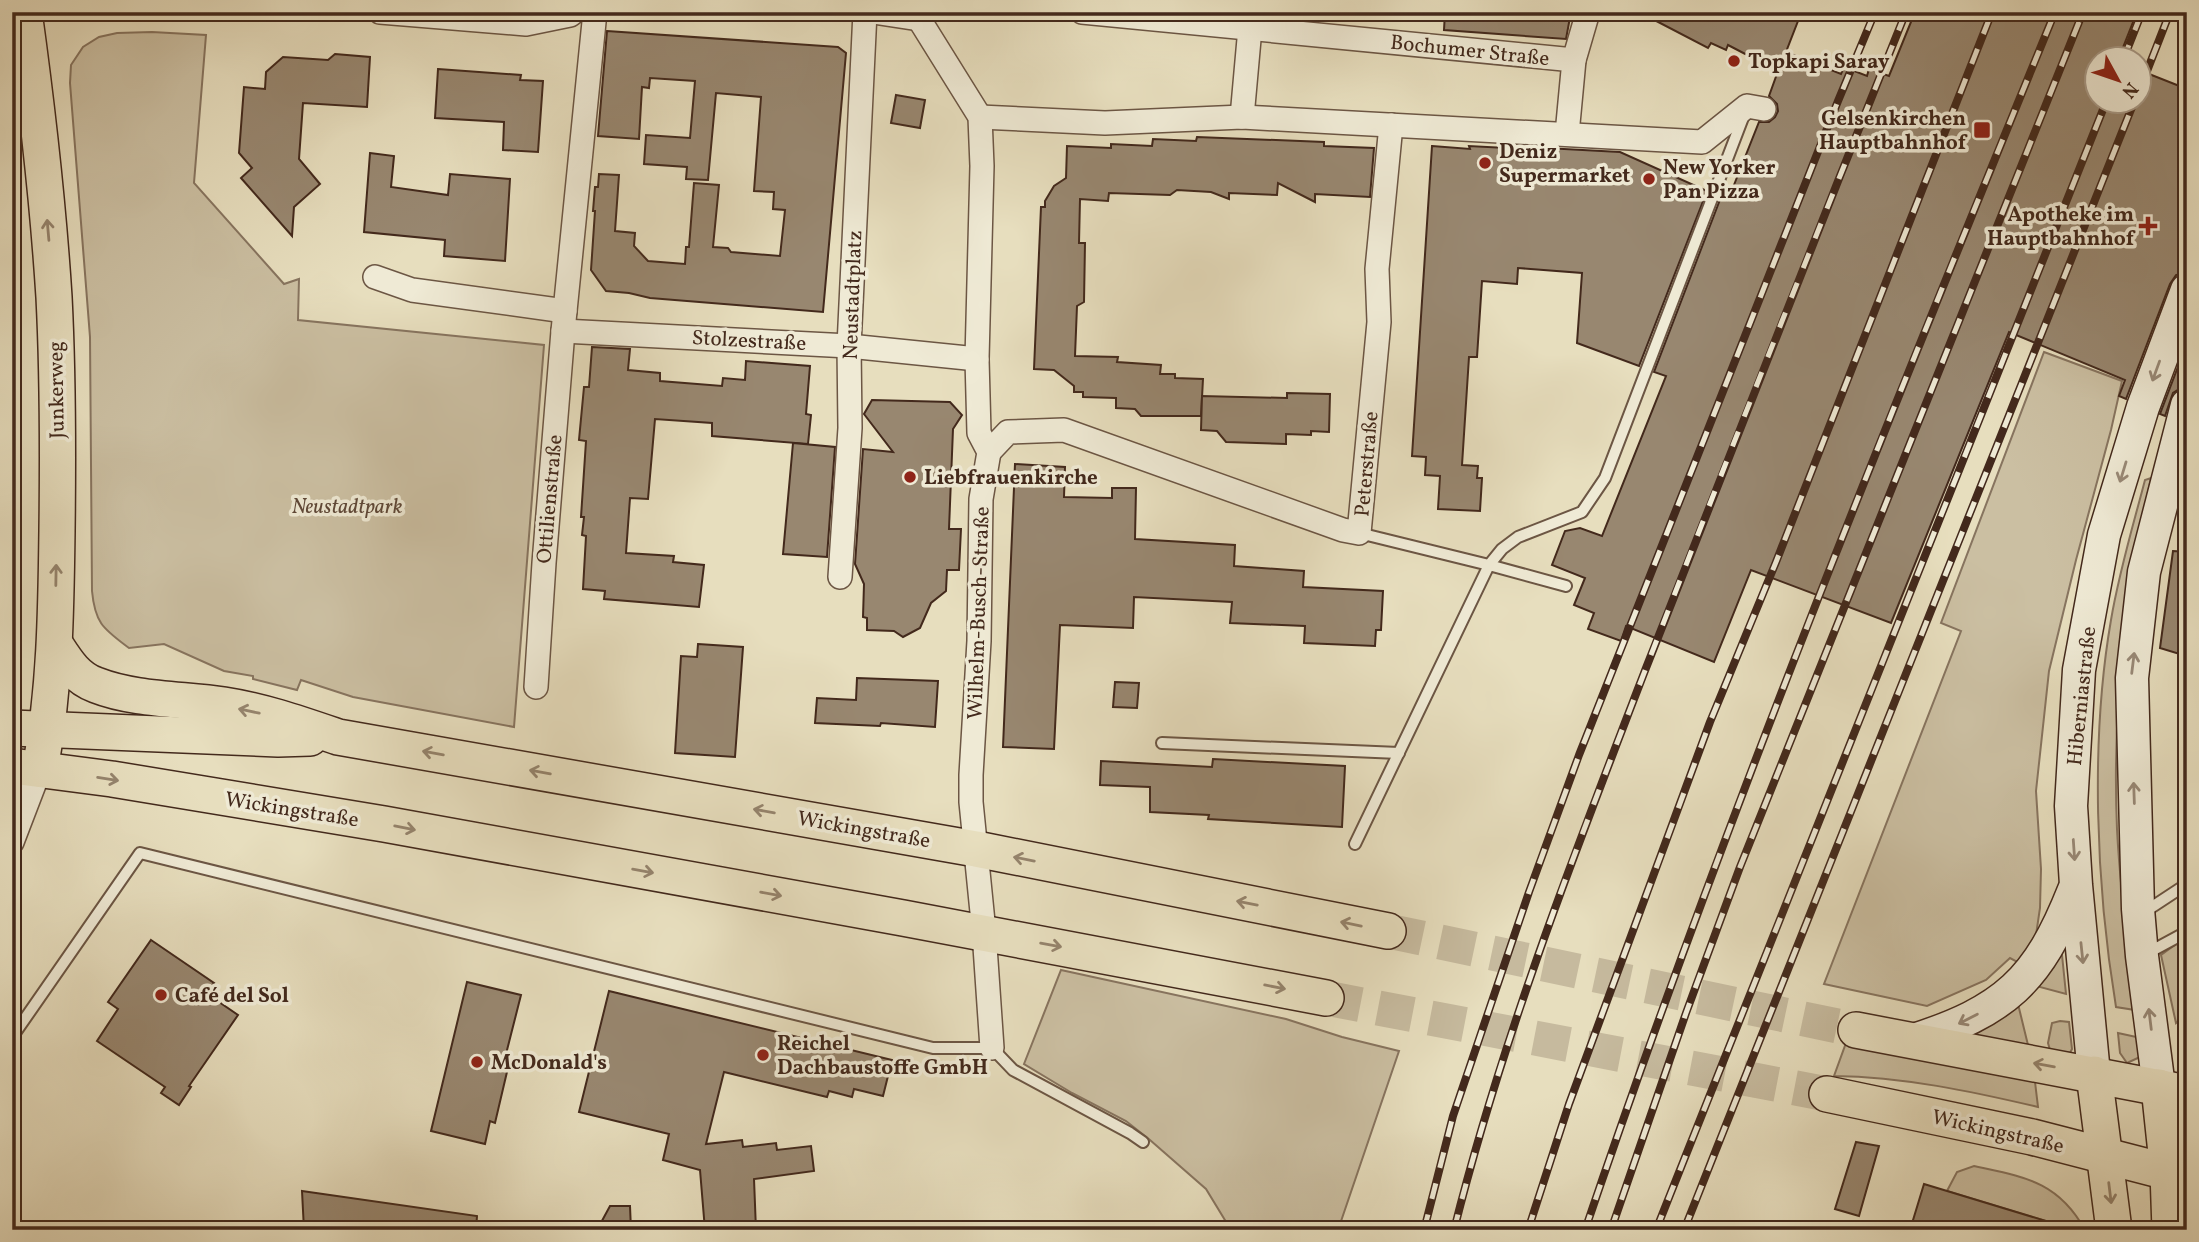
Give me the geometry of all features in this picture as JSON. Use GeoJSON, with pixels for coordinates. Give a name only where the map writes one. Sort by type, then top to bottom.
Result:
{"type":"FeatureCollection","features":[{"type":"Feature","properties":{"kind":"main road","name":"Junkerweg"},"geometry":{"type":"LineString","coordinates":[[24,12],[54,298],[58,484],[55,644],[48,730],[26,767]]}},
{"type":"Feature","properties":{"kind":"main road","name":"Hiberniastraße"},"geometry":{"type":"LineString","coordinates":[[2094,1074],[2071,806],[2079,670],[2104,535],[2143,407],[2187,290]]}},
{"type":"Feature","properties":{"kind":"main road"},"geometry":{"type":"LineString","coordinates":[[2171,1230],[2177,1175],[2170,1136],[2173,1090],[2142,956],[2138,909],[2132,678],[2144,572],[2184,414]]}},
{"type":"Feature","properties":{"kind":"main road","name":"Wickingstraße"},"geometry":{"type":"LineString","coordinates":[[55,644],[78,675],[94,685],[116,691],[225,705],[281,717],[338,737],[976,849],[1388,932]]}},
{"type":"Feature","properties":{"kind":"main road","name":"Wickingstraße"},"geometry":{"type":"LineString","coordinates":[[12,728],[278,739],[338,737]]}},
{"type":"Feature","properties":{"kind":"main road","name":"Wickingstraße"},"geometry":{"type":"LineString","coordinates":[[26,767],[384,824],[1326,998]]}},
{"type":"Feature","properties":{"kind":"main road"},"geometry":{"type":"LineString","coordinates":[[1911,1041],[1970,1019],[2019,986],[2031,974],[2053,937],[2076,885]]}},
{"type":"Feature","properties":{"kind":"main road"},"geometry":{"type":"LineString","coordinates":[[1856,1030],[2173,1090]]}},
{"type":"Feature","properties":{"kind":"main road"},"geometry":{"type":"LineString","coordinates":[[2094,1074],[2114,1230]]}},
{"type":"Feature","properties":{"kind":"main road","name":"Wickingstraße"},"geometry":{"type":"LineString","coordinates":[[1827,1094],[2032,1137],[2177,1175]]}},
{"type":"Feature","properties":{"kind":"street"},"geometry":{"type":"LineString","coordinates":[[380,12],[526,24],[574,12]]}},
{"type":"Feature","properties":{"kind":"street","name":"Ottilienstraße"},"geometry":{"type":"LineString","coordinates":[[536,687],[564,321],[595,12]]}},
{"type":"Feature","properties":{"kind":"street","name":"Neustadtplatz"},"geometry":{"type":"LineString","coordinates":[[840,577],[850,428],[849,346],[865,12]]}},
{"type":"Feature","properties":{"kind":"street"},"geometry":{"type":"LineString","coordinates":[[873,12],[922,15]]}},
{"type":"Feature","properties":{"kind":"street","name":"Bochumer Straße"},"geometry":{"type":"LineString","coordinates":[[1082,12],[1574,60],[1567,134]]}},
{"type":"Feature","properties":{"kind":"street"},"geometry":{"type":"LineString","coordinates":[[1574,60],[1588,12]]}},
{"type":"Feature","properties":{"kind":"street","name":"Wilhelm-Busch-Straße"},"geometry":{"type":"LineString","coordinates":[[922,15],[979,117],[982,166],[977,359],[979,433],[989,452],[981,499],[979,640],[971,802],[984,933]]}},
{"type":"Feature","properties":{"kind":"street"},"geometry":{"type":"LineString","coordinates":[[1242,117],[1250,28]]}},
{"type":"Feature","properties":{"kind":"street"},"geometry":{"type":"LineString","coordinates":[[979,117],[1105,123],[1242,117],[1702,142],[1755,108]]}},
{"type":"Feature","properties":{"kind":"street","name":"Peterstraße"},"geometry":{"type":"LineString","coordinates":[[989,452],[1008,432],[1064,430],[1343,530],[1359,533],[1379,322],[1377,270],[1391,125]]}},
{"type":"Feature","properties":{"kind":"street"},"geometry":{"type":"LineString","coordinates":[[375,277],[412,290],[564,321]]}},
{"type":"Feature","properties":{"kind":"street","name":"Stolzestraße"},"geometry":{"type":"LineString","coordinates":[[564,321],[977,359]]}},
{"type":"Feature","properties":{"kind":"street"},"geometry":{"type":"LineString","coordinates":[[12,842],[26,767]]}},
{"type":"Feature","properties":{"kind":"street"},"geometry":{"type":"LineString","coordinates":[[984,933],[992,1048]]}},
{"type":"Feature","properties":{"kind":"lane"},"geometry":{"type":"LineString","coordinates":[[1355,844],[1489,565],[1518,537],[1581,512],[1605,478],[1755,108]]}},
{"type":"Feature","properties":{"kind":"lane"},"geometry":{"type":"LineString","coordinates":[[1359,533],[1566,586]]}},
{"type":"Feature","properties":{"kind":"lane"},"geometry":{"type":"LineString","coordinates":[[1162,743],[1399,753]]}},
{"type":"Feature","properties":{"kind":"lane"},"geometry":{"type":"LineString","coordinates":[[12,1032],[15,1033],[140,853],[933,1048],[992,1048],[1013,1070],[1143,1142]]}},
{"type":"Feature","properties":{"kind":"lane"},"geometry":{"type":"LineString","coordinates":[[2138,909],[2151,907],[2187,884]]}},
{"type":"Feature","properties":{"kind":"lane"},"geometry":{"type":"LineString","coordinates":[[2142,956],[2180,935],[2187,935]]}},
{"type":"Feature","properties":{"kind":"green space","name":"Neustadtpark"},"geometry":{"type":"Polygon","coordinates":[[[117,33],[206,35],[194,183],[284,284],[299,279],[298,320],[544,345],[514,727],[353,697],[301,680],[297,690],[253,679],[253,676],[224,671],[164,644],[129,648],[98,619],[92,591],[90,337],[70,83],[71,65],[83,47],[99,37],[117,33]]]}},
{"type":"Feature","properties":{"kind":"green space"},"geometry":{"type":"Polygon","coordinates":[[[2044,352],[2122,381],[2049,671],[2036,791],[2041,869],[2036,935],[2021,964],[2010,958],[1986,980],[1927,1006],[1824,984],[1961,631],[1941,623],[2044,352]]]}},
{"type":"Feature","properties":{"kind":"green space"},"geometry":{"type":"Polygon","coordinates":[[[2151,478],[2127,609],[2117,741],[2118,852],[2135,1010],[2116,1007],[2109,961],[2100,863],[2098,764],[2104,666],[2114,602],[2145,480],[2151,478]]]}},
{"type":"Feature","properties":{"kind":"green space"},"geometry":{"type":"Polygon","coordinates":[[[2187,940],[2187,1013],[2176,1023],[2161,955],[2179,942],[2187,940]]]}},
{"type":"Feature","properties":{"kind":"green space"},"geometry":{"type":"Polygon","coordinates":[[[2060,949],[2062,955],[2066,994],[2036,986],[2060,949]]]}},
{"type":"Feature","properties":{"kind":"green space"},"geometry":{"type":"Polygon","coordinates":[[[1061,970],[1286,1019],[1399,1051],[1338,1230],[1231,1230],[1206,1189],[1150,1140],[1126,1121],[1024,1064],[1061,970]]]}},
{"type":"Feature","properties":{"kind":"green space"},"geometry":{"type":"Polygon","coordinates":[[[2018,1004],[2028,1045],[1971,1036],[1974,1028],[2018,1004]]]}},
{"type":"Feature","properties":{"kind":"green space"},"geometry":{"type":"Polygon","coordinates":[[[2069,1022],[2072,1049],[2070,1053],[2050,1050],[2048,1043],[2052,1023],[2069,1022]]]}},
{"type":"Feature","properties":{"kind":"green space"},"geometry":{"type":"Polygon","coordinates":[[[2118,1033],[2141,1038],[2140,1057],[2127,1063],[2120,1053],[2118,1033]]]}},
{"type":"Feature","properties":{"kind":"green space"},"geometry":{"type":"Polygon","coordinates":[[[1846,1043],[2024,1078],[2035,1082],[2038,1107],[1937,1086],[1834,1076],[1846,1043]]]}},
{"type":"Feature","properties":{"kind":"green space"},"geometry":{"type":"Polygon","coordinates":[[[1974,1166],[2024,1178],[2051,1191],[2075,1214],[2085,1230],[2062,1230],[2062,1226],[1947,1191],[1957,1172],[1974,1166]]]}},
{"type":"Feature","properties":{"kind":"building"},"geometry":{"type":"Polygon","coordinates":[[[1445,12],[1571,12],[1566,39],[1444,30],[1445,12]]]}},
{"type":"Feature","properties":{"kind":"building"},"geometry":{"type":"Polygon","coordinates":[[[1639,12],[1781,12],[1798,21],[1786,52],[1841,74],[1844,67],[1867,76],[1869,69],[1889,76],[1915,12],[2137,12],[2124,46],[2084,46],[2084,116],[2154,116],[2154,76],[2187,89],[2187,272],[2176,275],[2170,284],[2126,399],[2119,396],[2125,380],[2009,332],[1891,623],[1751,570],[1714,662],[1626,626],[1621,641],[1588,629],[1594,613],[1574,605],[1585,578],[1552,565],[1565,531],[1580,528],[1602,536],[1666,376],[1654,372],[1721,197],[1728,200],[1759,122],[1769,122],[1778,111],[1777,104],[1769,96],[1778,71],[1728,45],[1726,50],[1711,43],[1708,48],[1639,12]]]}},
{"type":"Feature","properties":{"kind":"building"},"geometry":{"type":"Polygon","coordinates":[[[607,31],[838,47],[846,53],[823,312],[650,298],[606,291],[591,270],[595,187],[598,187],[599,174],[619,175],[615,231],[635,233],[634,246],[648,261],[685,264],[694,183],[719,185],[713,247],[728,248],[731,252],[780,256],[785,210],[773,209],[774,192],[754,191],[761,97],[716,93],[708,180],[686,179],[687,167],[644,164],[646,135],[690,138],[695,81],[650,78],[649,88],[642,87],[639,139],[598,136],[607,31]]]}},
{"type":"Feature","properties":{"kind":"building"},"geometry":{"type":"Polygon","coordinates":[[[335,54],[370,57],[367,107],[303,103],[299,159],[320,184],[294,207],[292,236],[241,178],[252,168],[239,153],[244,87],[265,89],[266,72],[283,57],[328,60],[335,54]]]}},
{"type":"Feature","properties":{"kind":"building"},"geometry":{"type":"Polygon","coordinates":[[[438,69],[521,75],[520,80],[543,81],[538,152],[503,150],[504,122],[435,118],[438,69]]]}},
{"type":"Feature","properties":{"kind":"building"},"geometry":{"type":"Polygon","coordinates":[[[896,95],[925,100],[920,128],[891,123],[896,95]]]}},
{"type":"Feature","properties":{"kind":"building"},"geometry":{"type":"Polygon","coordinates":[[[1197,137],[1324,142],[1324,146],[1374,148],[1370,197],[1315,194],[1315,202],[1278,183],[1277,195],[1229,193],[1229,199],[1211,192],[1177,190],[1170,195],[1109,193],[1108,201],[1080,199],[1079,243],[1085,243],[1084,302],[1077,306],[1075,356],[1118,357],[1117,362],[1161,365],[1160,374],[1175,374],[1175,378],[1203,379],[1201,416],[1141,416],[1135,409],[1116,408],[1116,398],[1083,397],[1083,392],[1074,392],[1074,386],[1054,370],[1034,369],[1041,207],[1045,207],[1045,201],[1054,186],[1066,178],[1067,146],[1152,146],[1153,139],[1196,141],[1197,137]]]}},
{"type":"Feature","properties":{"kind":"building"},"geometry":{"type":"Polygon","coordinates":[[[1432,146],[1620,152],[1707,191],[1639,366],[1577,343],[1582,273],[1518,268],[1517,284],[1482,281],[1477,357],[1469,357],[1462,465],[1478,466],[1477,478],[1482,478],[1480,511],[1438,509],[1440,476],[1425,475],[1426,457],[1412,456],[1432,146]]]}},
{"type":"Feature","properties":{"kind":"building"},"geometry":{"type":"Polygon","coordinates":[[[370,153],[394,156],[391,187],[448,195],[450,174],[510,179],[505,261],[444,256],[445,240],[364,232],[370,153]]]}},
{"type":"Feature","properties":{"kind":"building"},"geometry":{"type":"Polygon","coordinates":[[[2187,343],[2187,387],[2173,393],[2165,416],[2160,414],[2187,343]]]}},
{"type":"Feature","properties":{"kind":"building"},"geometry":{"type":"Polygon","coordinates":[[[592,347],[630,349],[628,370],[660,373],[660,381],[722,386],[723,378],[745,380],[746,361],[810,366],[806,414],[811,415],[808,444],[712,436],[712,423],[655,419],[648,499],[630,498],[626,553],[674,556],[673,562],[704,565],[699,607],[604,599],[605,591],[583,589],[586,536],[582,535],[584,517],[581,517],[586,441],[579,440],[584,387],[589,387],[592,347]]]}},
{"type":"Feature","properties":{"kind":"building"},"geometry":{"type":"Polygon","coordinates":[[[1287,393],[1330,394],[1329,432],[1311,431],[1311,435],[1286,434],[1286,444],[1226,442],[1217,431],[1201,430],[1202,396],[1287,398],[1287,393]]]}},
{"type":"Feature","properties":{"kind":"building","name":"Liebfrauenkirche"},"geometry":{"type":"Polygon","coordinates":[[[872,400],[950,402],[962,415],[953,429],[949,529],[961,529],[959,570],[947,570],[946,591],[931,603],[920,628],[903,637],[894,631],[867,630],[867,618],[863,617],[864,584],[855,564],[863,449],[893,452],[864,414],[872,400]]]}},
{"type":"Feature","properties":{"kind":"building"},"geometry":{"type":"Polygon","coordinates":[[[793,443],[835,447],[827,557],[783,554],[793,443]]]}},
{"type":"Feature","properties":{"kind":"building"},"geometry":{"type":"Polygon","coordinates":[[[1015,464],[1065,467],[1064,497],[1112,498],[1112,488],[1136,488],[1135,539],[1235,545],[1234,566],[1304,571],[1303,587],[1383,591],[1381,630],[1376,630],[1375,646],[1304,643],[1305,626],[1230,623],[1232,602],[1134,597],[1133,628],[1060,625],[1054,749],[1003,747],[1015,464]]]}},
{"type":"Feature","properties":{"kind":"building"},"geometry":{"type":"Polygon","coordinates":[[[2173,551],[2187,552],[2186,656],[2160,648],[2173,551]]]}},
{"type":"Feature","properties":{"kind":"building"},"geometry":{"type":"Polygon","coordinates":[[[698,644],[743,647],[735,757],[675,753],[681,656],[697,657],[698,644]]]}},
{"type":"Feature","properties":{"kind":"building"},"geometry":{"type":"Polygon","coordinates":[[[857,678],[938,681],[935,727],[881,723],[880,726],[815,723],[817,698],[856,700],[857,678]]]}},
{"type":"Feature","properties":{"kind":"building"},"geometry":{"type":"Polygon","coordinates":[[[1115,682],[1139,683],[1137,708],[1113,707],[1115,682]]]}},
{"type":"Feature","properties":{"kind":"building"},"geometry":{"type":"Polygon","coordinates":[[[1213,759],[1345,766],[1342,827],[1208,819],[1209,815],[1150,812],[1150,787],[1100,785],[1101,761],[1212,767],[1213,759]]]}},
{"type":"Feature","properties":{"kind":"building"},"geometry":{"type":"Polygon","coordinates":[[[151,940],[214,983],[206,993],[238,1015],[179,1105],[161,1093],[165,1087],[97,1041],[118,1009],[108,1002],[151,940]]]}},
{"type":"Feature","properties":{"kind":"building"},"geometry":{"type":"Polygon","coordinates":[[[467,982],[521,995],[505,1058],[510,1059],[495,1123],[490,1121],[485,1144],[431,1131],[467,982]]]}},
{"type":"Feature","properties":{"kind":"building"},"geometry":{"type":"Polygon","coordinates":[[[609,991],[892,1060],[883,1096],[854,1089],[852,1097],[829,1091],[827,1097],[724,1072],[706,1144],[742,1140],[743,1147],[776,1143],[777,1150],[811,1146],[814,1171],[754,1179],[756,1230],[705,1230],[700,1170],[663,1160],[669,1134],[579,1112],[609,991]]]}},
{"type":"Feature","properties":{"kind":"building"},"geometry":{"type":"Polygon","coordinates":[[[1856,1142],[1879,1146],[1859,1216],[1835,1209],[1856,1142]]]}},
{"type":"Feature","properties":{"kind":"building"},"geometry":{"type":"Polygon","coordinates":[[[1924,1184],[2056,1224],[2055,1230],[1910,1230],[1924,1184]]]}},
{"type":"Feature","properties":{"kind":"building"},"geometry":{"type":"Polygon","coordinates":[[[302,1191],[477,1216],[476,1230],[304,1230],[302,1191]]]}},
{"type":"Feature","properties":{"kind":"building"},"geometry":{"type":"Polygon","coordinates":[[[610,1206],[630,1206],[631,1230],[597,1230],[610,1206]]]}},
{"type":"Feature","properties":{"kind":"tunnel"},"geometry":{"type":"LineString","coordinates":[[1388,931],[1856,1030]]}},
{"type":"Feature","properties":{"kind":"tunnel"},"geometry":{"type":"LineString","coordinates":[[1326,998],[1827,1094]]}},
{"type":"Feature","properties":{"kind":"railway"},"geometry":{"type":"LineString","coordinates":[[1424,1230],[1453,1116],[1579,755],[1875,12]]}},
{"type":"Feature","properties":{"kind":"railway"},"geometry":{"type":"LineString","coordinates":[[1454,1230],[1494,1087],[1541,946],[1710,503],[1906,12]]}},
{"type":"Feature","properties":{"kind":"railway"},"geometry":{"type":"LineString","coordinates":[[1528,1230],[1569,1104],[1710,722],[1776,562],[1992,12]]}},
{"type":"Feature","properties":{"kind":"railway"},"geometry":{"type":"LineString","coordinates":[[1585,1230],[1694,923],[1752,770],[1871,466],[2055,12]]}},
{"type":"Feature","properties":{"kind":"railway"},"geometry":{"type":"LineString","coordinates":[[1611,1230],[1740,867],[2083,12]]}},
{"type":"Feature","properties":{"kind":"railway"},"geometry":{"type":"LineString","coordinates":[[2129,46],[2142,12]]}},
{"type":"Feature","properties":{"kind":"railway"},"geometry":{"type":"LineString","coordinates":[[2154,53],[2170,12]]}},
{"type":"Feature","properties":{"kind":"railway"},"geometry":{"type":"LineString","coordinates":[[1656,1230],[2100,116]]}},
{"type":"Feature","properties":{"kind":"railway"},"geometry":{"type":"LineString","coordinates":[[1684,1230],[2128,116]]}},
{"type":"Feature","properties":{"kind":"place","name":"Topkapi Saray"},"geometry":{"type":"Point","coordinates":[1734,61]}},
{"type":"Feature","properties":{"kind":"place","name":"Gelsenkirchen Hauptbahnhof"},"geometry":{"type":"Point","coordinates":[1982,130]}},
{"type":"Feature","properties":{"kind":"place","name":"Deniz Supermarket"},"geometry":{"type":"Point","coordinates":[1485,163]}},
{"type":"Feature","properties":{"kind":"place","name":"New Yorker Pan Pizza"},"geometry":{"type":"Point","coordinates":[1649,179]}},
{"type":"Feature","properties":{"kind":"place","name":"Apotheke im Hauptbahnhof"},"geometry":{"type":"Point","coordinates":[2148,226]}},
{"type":"Feature","properties":{"kind":"place","name":"Liebfrauenkirche"},"geometry":{"type":"Point","coordinates":[910,477]}},
{"type":"Feature","properties":{"kind":"place","name":"Café del Sol"},"geometry":{"type":"Point","coordinates":[161,995]}},
{"type":"Feature","properties":{"kind":"place","name":"Reichel Dachbaustoffe GmbH"},"geometry":{"type":"Point","coordinates":[763,1055]}},
{"type":"Feature","properties":{"kind":"place","name":"McDonald's"},"geometry":{"type":"Point","coordinates":[477,1062]}}]}
